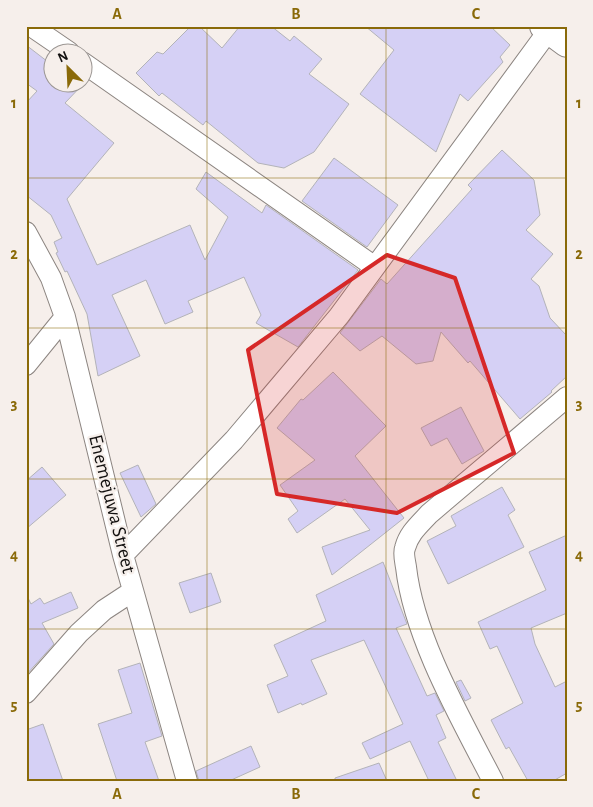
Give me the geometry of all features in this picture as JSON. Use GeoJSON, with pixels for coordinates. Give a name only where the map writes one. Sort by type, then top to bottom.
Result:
{"type":"FeatureCollection","features":[{"type":"Feature","properties":{"kind":"street"},"geometry":{"type":"LineString","coordinates":[[31,26],[54,42]]}},
{"type":"Feature","properties":{"kind":"street"},"geometry":{"type":"LineString","coordinates":[[123,555],[234,440],[339,316],[553,33]]}},
{"type":"Feature","properties":{"kind":"street"},"geometry":{"type":"LineString","coordinates":[[92,69],[375,266]]}},
{"type":"Feature","properties":{"kind":"street","name":"Enemejuwa Street"},"geometry":{"type":"LineString","coordinates":[[26,232],[51,278],[65,317],[123,555],[187,781]]}},
{"type":"Feature","properties":{"kind":"street"},"geometry":{"type":"LineString","coordinates":[[26,365],[65,317]]}},
{"type":"Feature","properties":{"kind":"street"},"geometry":{"type":"LineString","coordinates":[[493,781],[448,693],[416,616],[407,576],[404,550],[411,533],[429,514],[567,397]]}},
{"type":"Feature","properties":{"kind":"street"},"geometry":{"type":"LineString","coordinates":[[26,693],[79,633],[104,610],[133,591]]}},
{"type":"Feature","properties":{"kind":"highlighted area"},"geometry":{"type":"Polygon","coordinates":[[[387,255],[455,278],[514,453],[397,513],[277,494],[248,350],[387,255]]]}},
{"type":"Feature","properties":{"kind":"building"},"geometry":{"type":"Polygon","coordinates":[[[191,26],[199,26],[222,48],[240,26],[271,26],[290,41],[294,36],[322,59],[309,74],[349,104],[314,152],[284,168],[258,163],[206,121],[203,125],[162,93],[159,96],[136,73],[157,52],[163,54],[191,26]]]}},
{"type":"Feature","properties":{"kind":"building"},"geometry":{"type":"Polygon","coordinates":[[[365,26],[490,26],[510,45],[500,57],[503,62],[468,101],[460,94],[436,152],[360,94],[394,50],[365,26]]]}},
{"type":"Feature","properties":{"kind":"building"},"geometry":{"type":"Polygon","coordinates":[[[26,45],[42,57],[42,92],[75,92],[65,103],[114,143],[67,199],[97,265],[190,225],[205,260],[228,217],[196,189],[206,172],[262,213],[266,205],[358,270],[298,347],[256,323],[261,315],[244,277],[188,301],[193,312],[165,324],[146,280],[112,295],[140,356],[98,376],[87,314],[67,271],[65,272],[56,253],[58,252],[54,242],[62,238],[51,215],[26,195],[26,103],[37,91],[26,83],[26,45]]]}},
{"type":"Feature","properties":{"kind":"building"},"geometry":{"type":"Polygon","coordinates":[[[502,150],[534,180],[540,215],[526,230],[553,254],[531,279],[539,286],[550,318],[567,336],[567,376],[552,392],[520,419],[470,361],[468,363],[441,332],[433,361],[416,364],[382,336],[360,351],[340,333],[381,279],[387,284],[472,189],[468,185],[502,150]]]}},
{"type":"Feature","properties":{"kind":"building"},"geometry":{"type":"Polygon","coordinates":[[[334,158],[398,205],[367,247],[302,201],[334,158]]]}},
{"type":"Feature","properties":{"kind":"building"},"geometry":{"type":"Polygon","coordinates":[[[333,372],[386,426],[355,456],[404,518],[332,575],[322,547],[370,530],[345,499],[297,533],[288,519],[298,511],[280,485],[315,460],[277,428],[301,399],[303,400],[333,372]]]}},
{"type":"Feature","properties":{"kind":"building"},"geometry":{"type":"Polygon","coordinates":[[[461,407],[484,451],[462,464],[447,438],[431,446],[421,428],[461,407]]]}},
{"type":"Feature","properties":{"kind":"building"},"geometry":{"type":"Polygon","coordinates":[[[138,465],[156,504],[141,517],[120,473],[138,465]]]}},
{"type":"Feature","properties":{"kind":"building"},"geometry":{"type":"Polygon","coordinates":[[[42,467],[66,495],[26,529],[26,481],[42,467]]]}},
{"type":"Feature","properties":{"kind":"building"},"geometry":{"type":"Polygon","coordinates":[[[502,487],[515,510],[508,515],[524,547],[448,584],[427,541],[456,526],[451,516],[502,487]]]}},
{"type":"Feature","properties":{"kind":"building"},"geometry":{"type":"Polygon","coordinates":[[[567,535],[567,613],[531,628],[535,644],[555,687],[567,681],[567,773],[553,781],[528,781],[509,747],[506,749],[491,720],[523,703],[497,646],[490,649],[478,622],[546,590],[529,552],[567,535]]]}},
{"type":"Feature","properties":{"kind":"building"},"geometry":{"type":"Polygon","coordinates":[[[383,562],[407,624],[396,628],[427,696],[435,693],[444,711],[436,715],[446,738],[438,742],[457,781],[429,781],[410,741],[370,759],[362,743],[403,724],[364,640],[311,660],[327,694],[278,713],[267,685],[288,676],[274,645],[326,621],[316,595],[383,562]]]}},
{"type":"Feature","properties":{"kind":"building"},"geometry":{"type":"Polygon","coordinates":[[[211,573],[221,602],[190,613],[179,583],[211,573]]]}},
{"type":"Feature","properties":{"kind":"building"},"geometry":{"type":"Polygon","coordinates":[[[71,592],[78,608],[42,623],[54,644],[26,675],[26,594],[31,604],[40,598],[44,604],[71,592]]]}},
{"type":"Feature","properties":{"kind":"building"},"geometry":{"type":"Polygon","coordinates":[[[140,663],[162,736],[145,742],[159,781],[117,781],[98,724],[132,713],[118,670],[140,663]]]}},
{"type":"Feature","properties":{"kind":"building"},"geometry":{"type":"Polygon","coordinates":[[[461,680],[471,698],[465,701],[456,682],[461,680]]]}},
{"type":"Feature","properties":{"kind":"building"},"geometry":{"type":"Polygon","coordinates":[[[43,724],[63,781],[26,781],[26,730],[43,724]]]}},
{"type":"Feature","properties":{"kind":"building"},"geometry":{"type":"Polygon","coordinates":[[[251,746],[260,767],[229,781],[199,781],[196,771],[251,746]]]}},
{"type":"Feature","properties":{"kind":"building"},"geometry":{"type":"Polygon","coordinates":[[[379,763],[387,781],[335,781],[335,778],[379,763]]]}}]}
